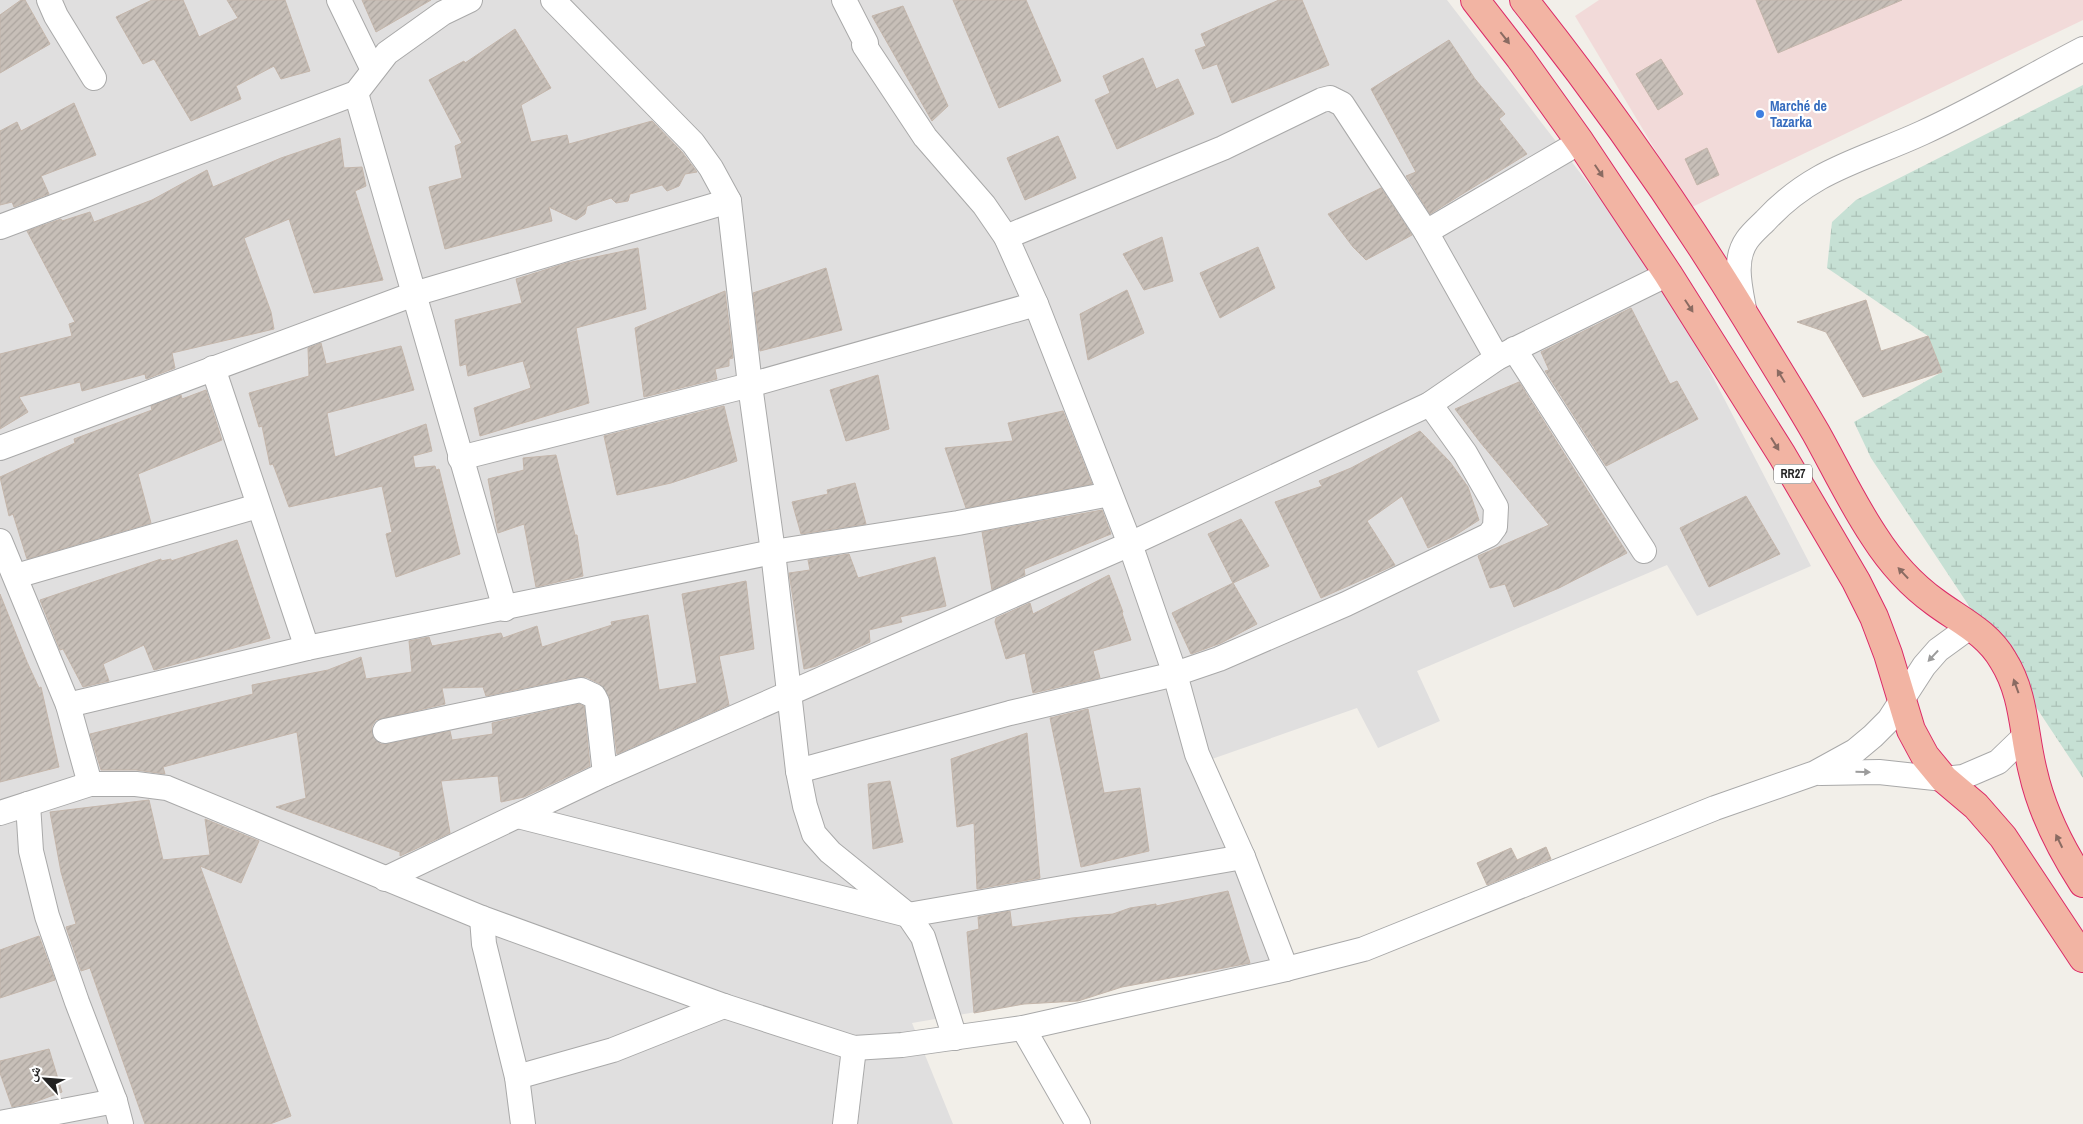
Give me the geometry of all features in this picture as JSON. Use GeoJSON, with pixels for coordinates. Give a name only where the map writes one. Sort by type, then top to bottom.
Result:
{"type":"FeatureCollection","features":[{"type":"Feature","properties":{"kind":"highway","name":"RR27"},"geometry":{"type":"LineString","coordinates":[[1475,0],[1520,58],[1580,142],[1668,274],[1782,455],[1856,581],[1888,654],[1911,730],[1925,756],[1944,779],[1976,806],[2004,837],[2083,958]]}},
{"type":"Feature","properties":{"kind":"highway","name":"RR27"},"geometry":{"type":"LineString","coordinates":[[1524,0],[1605,108],[1745,316],[1810,423],[1872,533],[1890,559],[1911,582],[1935,602],[1984,636],[2002,657],[2015,682],[2023,708],[2025,736],[2033,774],[2044,810],[2060,845],[2083,883]]}},
{"type":"Feature","properties":{"kind":"street"},"geometry":{"type":"LineString","coordinates":[[49,0],[56,16],[94,78]]}},
{"type":"Feature","properties":{"kind":"street"},"geometry":{"type":"LineString","coordinates":[[339,0],[373,70]]}},
{"type":"Feature","properties":{"kind":"street"},"geometry":{"type":"LineString","coordinates":[[0,227],[356,92],[387,54],[404,40],[443,13],[470,0]]}},
{"type":"Feature","properties":{"kind":"street"},"geometry":{"type":"LineString","coordinates":[[553,0],[693,143],[711,168],[729,201],[798,771],[805,806],[814,834],[830,852],[908,915],[923,938],[954,1038]]}},
{"type":"Feature","properties":{"kind":"street"},"geometry":{"type":"LineString","coordinates":[[844,0],[866,43],[864,45],[925,137],[984,205],[1006,237],[1036,304],[1130,544],[1175,674],[1198,754],[1243,857],[1286,969]]}},
{"type":"Feature","properties":{"kind":"street"},"geometry":{"type":"LineString","coordinates":[[1745,316],[1739,273],[1742,250],[1747,240],[1779,205],[1795,192],[1830,170],[1923,133],[2083,49]]}},
{"type":"Feature","properties":{"kind":"street"},"geometry":{"type":"LineString","coordinates":[[356,92],[505,609]]}},
{"type":"Feature","properties":{"kind":"street"},"geometry":{"type":"LineString","coordinates":[[1006,237],[1223,148],[1322,100],[1330,98],[1342,104],[1505,353],[1644,551]]}},
{"type":"Feature","properties":{"kind":"street"},"geometry":{"type":"LineString","coordinates":[[1426,232],[1580,142]]}},
{"type":"Feature","properties":{"kind":"street"},"geometry":{"type":"LineString","coordinates":[[0,448],[414,294],[729,201]]}},
{"type":"Feature","properties":{"kind":"street"},"geometry":{"type":"LineString","coordinates":[[385,879],[605,774],[1130,544],[1430,404],[1505,353],[1668,274]]}},
{"type":"Feature","properties":{"kind":"street"},"geometry":{"type":"LineString","coordinates":[[460,458],[750,385],[1036,304]]}},
{"type":"Feature","properties":{"kind":"street"},"geometry":{"type":"LineString","coordinates":[[213,368],[307,648]]}},
{"type":"Feature","properties":{"kind":"street"},"geometry":{"type":"LineString","coordinates":[[798,771],[1010,713],[1175,674],[1219,659],[1346,604],[1489,535],[1495,527],[1496,507],[1465,453],[1430,404]]}},
{"type":"Feature","properties":{"kind":"street"},"geometry":{"type":"LineString","coordinates":[[68,705],[307,648],[505,609],[773,552],[958,523],[1110,494]]}},
{"type":"Feature","properties":{"kind":"street"},"geometry":{"type":"LineString","coordinates":[[16,576],[258,506]]}},
{"type":"Feature","properties":{"kind":"street"},"geometry":{"type":"LineString","coordinates":[[0,541],[68,705],[90,784]]}},
{"type":"Feature","properties":{"kind":"street"},"geometry":{"type":"LineString","coordinates":[[0,813],[90,784],[136,784],[167,788],[482,918],[724,1006],[854,1048],[954,1038],[1023,1028],[1286,969],[1364,949],[1715,808],[1815,773],[1855,751],[1889,720],[1924,666],[1938,650],[1971,626]]}},
{"type":"Feature","properties":{"kind":"street"},"geometry":{"type":"LineString","coordinates":[[386,731],[581,690],[594,696],[597,702],[605,774]]}},
{"type":"Feature","properties":{"kind":"street"},"geometry":{"type":"LineString","coordinates":[[1815,773],[1879,772],[1944,779],[1963,777],[1998,762],[2025,736]]}},
{"type":"Feature","properties":{"kind":"street"},"geometry":{"type":"LineString","coordinates":[[28,804],[31,851],[47,916],[77,1002],[115,1101],[121,1124]]}},
{"type":"Feature","properties":{"kind":"street"},"geometry":{"type":"LineString","coordinates":[[518,816],[908,915],[1243,857]]}},
{"type":"Feature","properties":{"kind":"street"},"geometry":{"type":"LineString","coordinates":[[482,918],[484,944],[518,1076],[523,1124]]}},
{"type":"Feature","properties":{"kind":"street"},"geometry":{"type":"LineString","coordinates":[[518,1076],[613,1050],[724,1006]]}},
{"type":"Feature","properties":{"kind":"street"},"geometry":{"type":"LineString","coordinates":[[1023,1028],[1078,1124]]}},
{"type":"Feature","properties":{"kind":"street"},"geometry":{"type":"LineString","coordinates":[[846,1124],[854,1048]]}},
{"type":"Feature","properties":{"kind":"street"},"geometry":{"type":"LineString","coordinates":[[0,1123],[115,1101]]}},
{"type":"Feature","properties":{"kind":"shaded area"},"geometry":{"type":"Polygon","coordinates":[[[0,0],[1447,0],[1662,279],[1811,566],[1697,616],[1667,565],[1417,671],[1440,721],[1378,748],[1357,708],[1212,759],[1285,959],[912,1023],[953,1124],[0,1124],[0,0]]]}},
{"type":"Feature","properties":{"kind":"shaded area","name":"Marché de Tazarka"},"geometry":{"type":"Polygon","coordinates":[[[1599,0],[2083,0],[2083,20],[1690,208],[1575,16],[1599,0]]]}},
{"type":"Feature","properties":{"kind":"green space"},"geometry":{"type":"Polygon","coordinates":[[[2083,85],[2083,778],[1871,458],[1854,422],[1942,372],[1928,336],[1827,268],[1832,222],[1856,200],[2083,85]]]}},
{"type":"Feature","properties":{"kind":"building"},"geometry":{"type":"Polygon","coordinates":[[[21,0],[25,0],[50,44],[0,73],[0,15],[21,0]]]}},
{"type":"Feature","properties":{"kind":"building"},"geometry":{"type":"Polygon","coordinates":[[[152,0],[183,0],[199,37],[238,18],[227,0],[285,0],[310,71],[281,79],[274,66],[236,86],[241,99],[191,121],[154,59],[143,64],[116,17],[152,0]]]}},
{"type":"Feature","properties":{"kind":"building"},"geometry":{"type":"Polygon","coordinates":[[[362,0],[431,0],[376,32],[362,0]]]}},
{"type":"Feature","properties":{"kind":"building"},"geometry":{"type":"Polygon","coordinates":[[[953,0],[1026,0],[1061,81],[999,108],[953,0]]]}},
{"type":"Feature","properties":{"kind":"building"},"geometry":{"type":"Polygon","coordinates":[[[1279,0],[1302,0],[1329,65],[1232,103],[1217,64],[1203,69],[1195,50],[1206,46],[1201,34],[1279,0]]]}},
{"type":"Feature","properties":{"kind":"building"},"geometry":{"type":"Polygon","coordinates":[[[1756,0],[1902,0],[1778,53],[1756,0]]]}},
{"type":"Feature","properties":{"kind":"building"},"geometry":{"type":"Polygon","coordinates":[[[903,6],[948,106],[932,121],[872,16],[903,6]]]}},
{"type":"Feature","properties":{"kind":"building"},"geometry":{"type":"Polygon","coordinates":[[[515,29],[551,88],[521,105],[531,142],[567,135],[569,144],[652,121],[682,152],[697,172],[685,174],[679,186],[667,191],[662,185],[630,194],[628,201],[616,203],[611,198],[587,206],[585,214],[576,220],[549,207],[552,221],[445,249],[429,187],[462,178],[455,146],[462,143],[429,80],[464,61],[465,63],[515,29]]]}},
{"type":"Feature","properties":{"kind":"building"},"geometry":{"type":"Polygon","coordinates":[[[1449,40],[1475,79],[1505,114],[1499,119],[1527,154],[1430,214],[1406,176],[1416,172],[1371,89],[1449,40]]]}},
{"type":"Feature","properties":{"kind":"building"},"geometry":{"type":"Polygon","coordinates":[[[1143,58],[1156,89],[1178,79],[1194,114],[1117,149],[1095,100],[1110,93],[1103,76],[1143,58]]]}},
{"type":"Feature","properties":{"kind":"building"},"geometry":{"type":"Polygon","coordinates":[[[1661,59],[1683,94],[1658,110],[1636,74],[1661,59]]]}},
{"type":"Feature","properties":{"kind":"building"},"geometry":{"type":"Polygon","coordinates":[[[74,103],[96,155],[41,176],[49,194],[14,207],[12,202],[0,205],[0,131],[17,122],[21,131],[74,103]]]}},
{"type":"Feature","properties":{"kind":"building"},"geometry":{"type":"Polygon","coordinates":[[[1058,136],[1076,178],[1025,200],[1007,158],[1058,136]]]}},
{"type":"Feature","properties":{"kind":"building"},"geometry":{"type":"Polygon","coordinates":[[[340,138],[344,168],[362,167],[366,186],[355,191],[383,280],[314,293],[289,219],[244,238],[271,312],[274,329],[172,353],[175,368],[146,379],[145,374],[82,391],[80,382],[19,397],[28,412],[0,429],[0,354],[72,336],[69,324],[75,322],[27,231],[61,219],[62,221],[90,212],[94,222],[152,200],[207,170],[213,187],[281,158],[340,138]]]}},
{"type":"Feature","properties":{"kind":"building"},"geometry":{"type":"Polygon","coordinates":[[[1707,148],[1719,175],[1697,185],[1685,159],[1707,148]]]}},
{"type":"Feature","properties":{"kind":"building"},"geometry":{"type":"Polygon","coordinates":[[[1381,188],[1412,235],[1366,260],[1353,247],[1328,214],[1381,188]]]}},
{"type":"Feature","properties":{"kind":"building"},"geometry":{"type":"Polygon","coordinates":[[[1162,237],[1173,281],[1144,290],[1123,254],[1162,237]]]}},
{"type":"Feature","properties":{"kind":"building"},"geometry":{"type":"Polygon","coordinates":[[[1258,247],[1275,288],[1220,318],[1200,273],[1258,247]]]}},
{"type":"Feature","properties":{"kind":"building"},"geometry":{"type":"Polygon","coordinates":[[[638,248],[646,309],[576,328],[589,403],[480,436],[474,408],[531,388],[523,361],[468,376],[466,364],[460,366],[455,320],[522,303],[516,279],[567,263],[638,248]]]}},
{"type":"Feature","properties":{"kind":"building"},"geometry":{"type":"Polygon","coordinates":[[[826,268],[842,330],[760,351],[753,293],[826,268]]]}},
{"type":"Feature","properties":{"kind":"building"},"geometry":{"type":"Polygon","coordinates":[[[1127,290],[1144,333],[1088,360],[1080,314],[1127,290]]]}},
{"type":"Feature","properties":{"kind":"building"},"geometry":{"type":"Polygon","coordinates":[[[725,291],[733,358],[729,359],[729,366],[715,369],[717,379],[644,397],[635,328],[725,291]]]}},
{"type":"Feature","properties":{"kind":"building"},"geometry":{"type":"Polygon","coordinates":[[[1866,300],[1881,351],[1928,336],[1942,372],[1863,397],[1826,332],[1797,322],[1866,300]]]}},
{"type":"Feature","properties":{"kind":"building"},"geometry":{"type":"Polygon","coordinates":[[[1631,308],[1670,384],[1677,381],[1698,419],[1606,466],[1545,371],[1549,370],[1541,352],[1631,308]]]}},
{"type":"Feature","properties":{"kind":"building"},"geometry":{"type":"Polygon","coordinates":[[[321,343],[326,364],[401,346],[414,390],[327,413],[335,457],[426,424],[432,451],[413,456],[415,468],[435,466],[436,470],[439,469],[460,554],[396,577],[386,534],[392,532],[382,486],[289,507],[273,464],[270,465],[262,426],[259,427],[249,393],[309,376],[308,348],[321,343]]]}},
{"type":"Feature","properties":{"kind":"building"},"geometry":{"type":"Polygon","coordinates":[[[878,375],[889,429],[846,441],[830,390],[878,375]]]}},
{"type":"Feature","properties":{"kind":"building"},"geometry":{"type":"Polygon","coordinates":[[[1519,382],[1627,553],[1559,588],[1514,607],[1505,584],[1490,588],[1478,556],[1549,525],[1455,409],[1519,382]]]}},
{"type":"Feature","properties":{"kind":"building"},"geometry":{"type":"Polygon","coordinates":[[[206,390],[222,440],[138,474],[151,523],[27,559],[13,514],[9,516],[0,477],[75,443],[74,439],[152,410],[151,406],[181,395],[182,399],[206,390]]]}},
{"type":"Feature","properties":{"kind":"building"},"geometry":{"type":"Polygon","coordinates":[[[724,406],[737,461],[671,483],[617,495],[604,436],[724,406]]]}},
{"type":"Feature","properties":{"kind":"building"},"geometry":{"type":"Polygon","coordinates":[[[1063,411],[1092,484],[966,508],[945,448],[1013,441],[1008,423],[1063,411]]]}},
{"type":"Feature","properties":{"kind":"building"},"geometry":{"type":"Polygon","coordinates":[[[1420,431],[1450,462],[1468,487],[1479,520],[1454,536],[1428,548],[1402,496],[1367,521],[1395,565],[1321,598],[1275,502],[1322,486],[1319,481],[1351,468],[1420,431]]]}},
{"type":"Feature","properties":{"kind":"building"},"geometry":{"type":"Polygon","coordinates":[[[556,455],[575,535],[577,535],[583,576],[536,587],[524,524],[498,533],[488,479],[524,470],[523,458],[556,455]]]}},
{"type":"Feature","properties":{"kind":"building"},"geometry":{"type":"Polygon","coordinates":[[[855,483],[866,524],[801,534],[792,502],[828,494],[827,490],[855,483]]]}},
{"type":"Feature","properties":{"kind":"building"},"geometry":{"type":"Polygon","coordinates":[[[1746,496],[1780,554],[1709,587],[1680,528],[1746,496]]]}},
{"type":"Feature","properties":{"kind":"building"},"geometry":{"type":"Polygon","coordinates":[[[1102,510],[1111,534],[1024,569],[1025,575],[992,590],[982,532],[1102,510]]]}},
{"type":"Feature","properties":{"kind":"building"},"geometry":{"type":"Polygon","coordinates":[[[1241,519],[1269,566],[1233,583],[1208,534],[1241,519]]]}},
{"type":"Feature","properties":{"kind":"building"},"geometry":{"type":"Polygon","coordinates":[[[237,540],[270,638],[154,670],[144,645],[103,664],[109,681],[83,687],[63,649],[60,650],[40,600],[161,559],[161,561],[171,559],[171,561],[237,540]]]}},
{"type":"Feature","properties":{"kind":"building"},"geometry":{"type":"Polygon","coordinates":[[[849,554],[858,578],[935,557],[946,606],[900,617],[902,622],[869,630],[870,642],[816,666],[804,669],[789,573],[810,570],[808,560],[849,554]]]}},
{"type":"Feature","properties":{"kind":"building"},"geometry":{"type":"Polygon","coordinates":[[[1109,575],[1131,640],[1093,651],[1100,678],[1033,693],[1025,653],[1006,659],[995,622],[996,618],[1030,603],[1033,614],[1109,575]]]}},
{"type":"Feature","properties":{"kind":"building"},"geometry":{"type":"Polygon","coordinates":[[[746,581],[754,649],[719,656],[729,705],[617,754],[609,696],[600,684],[586,677],[486,696],[483,687],[442,688],[445,704],[376,720],[372,726],[372,734],[380,744],[450,731],[452,740],[493,734],[492,723],[579,704],[584,706],[590,766],[524,797],[501,802],[498,776],[441,781],[450,833],[400,856],[400,852],[276,807],[306,798],[297,732],[163,767],[165,774],[136,770],[101,770],[90,734],[253,694],[252,685],[328,670],[361,657],[366,679],[412,672],[409,641],[429,637],[432,646],[501,633],[503,638],[537,626],[542,647],[612,625],[611,622],[648,615],[659,690],[697,683],[682,594],[746,581]]]}},
{"type":"Feature","properties":{"kind":"building"},"geometry":{"type":"Polygon","coordinates":[[[1233,583],[1257,624],[1221,643],[1191,654],[1172,613],[1233,583]]]}},
{"type":"Feature","properties":{"kind":"building"},"geometry":{"type":"Polygon","coordinates":[[[0,594],[27,662],[39,688],[41,687],[59,767],[0,782],[0,594]]]}},
{"type":"Feature","properties":{"kind":"building"},"geometry":{"type":"Polygon","coordinates":[[[1088,709],[1104,793],[1140,788],[1149,851],[1081,867],[1050,718],[1088,709]]]}},
{"type":"Feature","properties":{"kind":"building"},"geometry":{"type":"Polygon","coordinates":[[[1027,733],[1040,878],[977,889],[974,823],[957,827],[951,759],[1027,733]]]}},
{"type":"Feature","properties":{"kind":"building"},"geometry":{"type":"Polygon","coordinates":[[[890,781],[903,842],[873,849],[868,784],[890,781]]]}},
{"type":"Feature","properties":{"kind":"building"},"geometry":{"type":"Polygon","coordinates":[[[149,800],[163,860],[210,855],[205,819],[259,841],[241,883],[200,866],[291,1116],[270,1124],[145,1124],[90,968],[81,971],[66,927],[76,924],[61,872],[50,812],[149,800]]]}},
{"type":"Feature","properties":{"kind":"building"},"geometry":{"type":"Polygon","coordinates":[[[1546,847],[1551,859],[1487,885],[1477,863],[1511,848],[1517,860],[1546,847]]]}},
{"type":"Feature","properties":{"kind":"building"},"geometry":{"type":"Polygon","coordinates":[[[1228,891],[1250,963],[1122,987],[1078,1001],[1024,1004],[974,1013],[967,932],[979,929],[978,917],[1010,911],[1012,927],[1113,914],[1130,908],[1156,904],[1156,906],[1228,891]]]}},
{"type":"Feature","properties":{"kind":"building"},"geometry":{"type":"Polygon","coordinates":[[[39,936],[55,980],[0,998],[0,950],[39,936]]]}},
{"type":"Feature","properties":{"kind":"building"},"geometry":{"type":"Polygon","coordinates":[[[49,1049],[62,1092],[32,1103],[12,1107],[0,1073],[0,1061],[49,1049]]]}},
{"type":"Feature","properties":{"kind":"place","name":"Marché de Tazarka"},"geometry":{"type":"Point","coordinates":[1760,114]}}]}
